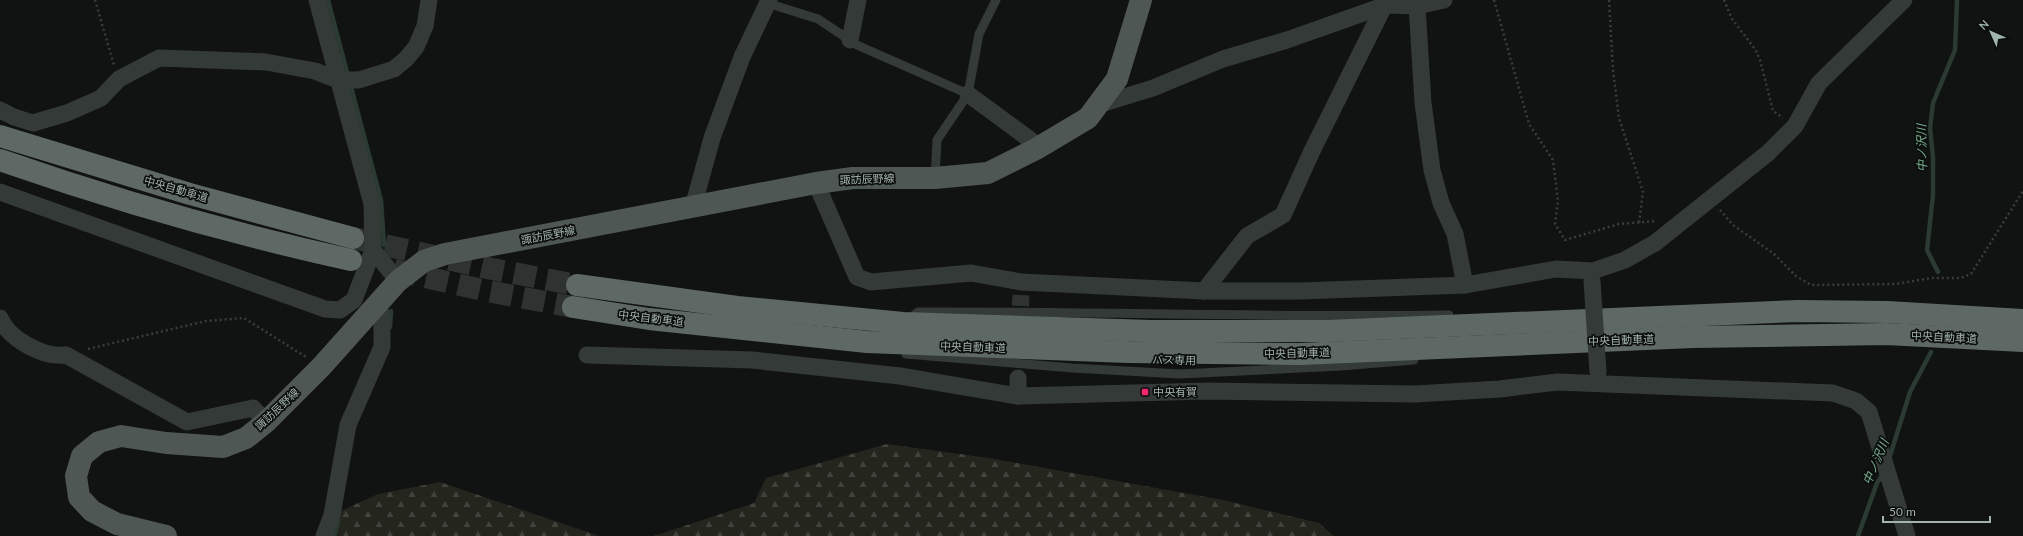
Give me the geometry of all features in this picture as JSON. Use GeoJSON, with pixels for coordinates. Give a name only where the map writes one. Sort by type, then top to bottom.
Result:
{"type":"FeatureCollection","features":[{"type":"Feature","properties":{"kind":"highway","name":"中央自動車道"},"geometry":{"type":"LineString","coordinates":[[0,136],[190,194],[353,238]]}},
{"type":"Feature","properties":{"kind":"highway"},"geometry":{"type":"LineString","coordinates":[[0,160],[179,217],[271,243],[351,260]]}},
{"type":"Feature","properties":{"kind":"highway","name":"中央自動車道"},"geometry":{"type":"LineString","coordinates":[[577,285],[737,307],[903,323],[1151,331],[1328,331],[1798,311],[1895,313],[2023,320]]}},
{"type":"Feature","properties":{"kind":"highway","name":"中央自動車道"},"geometry":{"type":"LineString","coordinates":[[573,307],[650,319],[867,342],[1104,351],[1300,354],[1693,337],[1886,334],[2023,341]]}},
{"type":"Feature","properties":{"kind":"main road","name":"諏訪辰野線"},"geometry":{"type":"LineString","coordinates":[[166,536],[117,524],[92,511],[79,497],[76,476],[82,456],[99,442],[121,436],[166,443],[223,447],[246,438],[266,422],[321,367],[398,281],[424,261],[468,248],[516,242],[816,183],[853,178],[935,178],[988,173],[1040,147],[1088,118],[1117,80],[1141,0]]}},
{"type":"Feature","properties":{"kind":"street"},"geometry":{"type":"LineString","coordinates":[[0,192],[325,309],[340,310],[354,300],[373,250],[372,204],[317,0]]}},
{"type":"Feature","properties":{"kind":"street"},"geometry":{"type":"LineString","coordinates":[[0,110],[14,117],[32,122],[67,113],[101,98],[119,79],[159,58],[266,62],[315,71],[338,80],[359,80],[394,69],[406,59],[416,47],[425,26],[429,0]]}},
{"type":"Feature","properties":{"kind":"street"},"geometry":{"type":"LineString","coordinates":[[850,40],[858,0]]}},
{"type":"Feature","properties":{"kind":"street"},"geometry":{"type":"LineString","coordinates":[[1098,105],[1153,88],[1223,59],[1287,40],[1386,2],[1417,6],[1444,0]]}},
{"type":"Feature","properties":{"kind":"street"},"geometry":{"type":"LineString","coordinates":[[816,183],[857,277],[871,282],[971,273],[1021,289],[1301,291],[1465,285],[1556,269],[1592,276],[1655,243],[1768,153],[1795,126],[1819,83],[1904,0]]}},
{"type":"Feature","properties":{"kind":"street"},"geometry":{"type":"LineString","coordinates":[[694,207],[712,138],[742,58],[767,1]]}},
{"type":"Feature","properties":{"kind":"street"},"geometry":{"type":"LineString","coordinates":[[1204,291],[1247,236],[1283,215],[1312,151],[1386,2]]}},
{"type":"Feature","properties":{"kind":"street"},"geometry":{"type":"LineString","coordinates":[[1417,6],[1423,103],[1432,170],[1441,203],[1454,234],[1465,285]]}},
{"type":"Feature","properties":{"kind":"street"},"geometry":{"type":"LineString","coordinates":[[968,94],[1040,147]]}},
{"type":"Feature","properties":{"kind":"street"},"geometry":{"type":"LineString","coordinates":[[373,250],[398,281]]}},
{"type":"Feature","properties":{"kind":"street"},"geometry":{"type":"LineString","coordinates":[[1592,276],[1599,377]]}},
{"type":"Feature","properties":{"kind":"street"},"geometry":{"type":"LineString","coordinates":[[324,536],[332,515],[348,425],[382,347],[382,318],[378,303]]}},
{"type":"Feature","properties":{"kind":"street"},"geometry":{"type":"LineString","coordinates":[[0,318],[2,322],[19,339],[34,350],[56,356],[66,355],[187,422],[253,408],[266,422]]}},
{"type":"Feature","properties":{"kind":"street"},"geometry":{"type":"LineString","coordinates":[[587,355],[752,360],[900,376],[1018,396],[1208,391],[1416,394],[1500,389],[1599,377],[1834,393],[1856,400],[1869,412],[1907,536]]}},
{"type":"Feature","properties":{"kind":"street"},"geometry":{"type":"LineString","coordinates":[[1018,378],[1018,396]]}},
{"type":"Feature","properties":{"kind":"lane"},"geometry":{"type":"LineString","coordinates":[[935,178],[937,140],[968,94],[978,34],[996,0]]}},
{"type":"Feature","properties":{"kind":"lane"},"geometry":{"type":"LineString","coordinates":[[767,1],[818,19],[857,45],[968,94]]}},
{"type":"Feature","properties":{"kind":"lane"},"geometry":{"type":"LineString","coordinates":[[903,323],[918,312],[1055,311],[1365,316],[1456,315]]}},
{"type":"Feature","properties":{"kind":"lane"},"geometry":{"type":"LineString","coordinates":[[1494,314],[1515,323]]}},
{"type":"Feature","properties":{"kind":"lane","name":"バス専用"},"geometry":{"type":"LineString","coordinates":[[867,342],[900,354],[1072,368],[1180,374],[1341,366],[1463,355],[1481,346]]}},
{"type":"Feature","properties":{"kind":"path"},"geometry":{"type":"LineString","coordinates":[[95,0],[108,49],[119,79]]}},
{"type":"Feature","properties":{"kind":"path"},"geometry":{"type":"LineString","coordinates":[[1494,0],[1529,124],[1553,160],[1558,201],[1555,224],[1565,240],[1619,224],[1664,221],[1675,227]]}},
{"type":"Feature","properties":{"kind":"path"},"geometry":{"type":"LineString","coordinates":[[1609,0],[1613,70],[1619,118],[1643,192],[1639,223]]}},
{"type":"Feature","properties":{"kind":"path"},"geometry":{"type":"LineString","coordinates":[[1724,0],[1732,19],[1755,49],[1760,60],[1773,111],[1795,126]]}},
{"type":"Feature","properties":{"kind":"path"},"geometry":{"type":"LineString","coordinates":[[1710,199],[1733,225],[1774,254],[1796,276],[1812,285],[1856,285],[1896,284],[1931,278],[1961,278],[1971,274],[2023,192]]}},
{"type":"Feature","properties":{"kind":"path"},"geometry":{"type":"LineString","coordinates":[[66,355],[206,321],[244,318],[321,367]]}},
{"type":"Feature","properties":{"kind":"green space"},"geometry":{"type":"Polygon","coordinates":[[[887,444],[989,458],[1223,500],[1319,523],[1334,536],[654,536],[754,503],[766,478],[887,444]]]}},
{"type":"Feature","properties":{"kind":"green space"},"geometry":{"type":"Polygon","coordinates":[[[440,482],[599,536],[323,536],[332,515],[378,494],[440,482]]]}},
{"type":"Feature","properties":{"kind":"waterway"},"geometry":{"type":"LineString","coordinates":[[328,0],[348,76]]}},
{"type":"Feature","properties":{"kind":"waterway","name":"中ノ沢川"},"geometry":{"type":"LineString","coordinates":[[1938,272],[1927,250],[1933,195],[1933,157],[1930,128],[1933,103],[1955,50],[1957,0]]}},
{"type":"Feature","properties":{"kind":"waterway"},"geometry":{"type":"LineString","coordinates":[[350,83],[381,200],[384,245]]}},
{"type":"Feature","properties":{"kind":"waterway"},"geometry":{"type":"LineString","coordinates":[[390,327],[391,311]]}},
{"type":"Feature","properties":{"kind":"waterway","name":"中ノ沢川"},"geometry":{"type":"LineString","coordinates":[[1889,459],[1910,392],[1931,352]]}},
{"type":"Feature","properties":{"kind":"waterway","name":"中ノ沢川"},"geometry":{"type":"LineString","coordinates":[[1858,536],[1877,483],[1882,475]]}},
{"type":"Feature","properties":{"kind":"waterway"},"geometry":{"type":"LineString","coordinates":[[334,536],[338,522]]}},
{"type":"Feature","properties":{"kind":"tunnel"},"geometry":{"type":"LineString","coordinates":[[353,238],[492,269],[577,285]]}},
{"type":"Feature","properties":{"kind":"tunnel"},"geometry":{"type":"LineString","coordinates":[[394,270],[487,291],[573,307]]}},
{"type":"Feature","properties":{"kind":"tunnel"},"geometry":{"type":"LineString","coordinates":[[1019,331],[1021,295]]}},
{"type":"Feature","properties":{"kind":"place","name":"中央有賀"},"geometry":{"type":"Point","coordinates":[1145,392]}}]}
